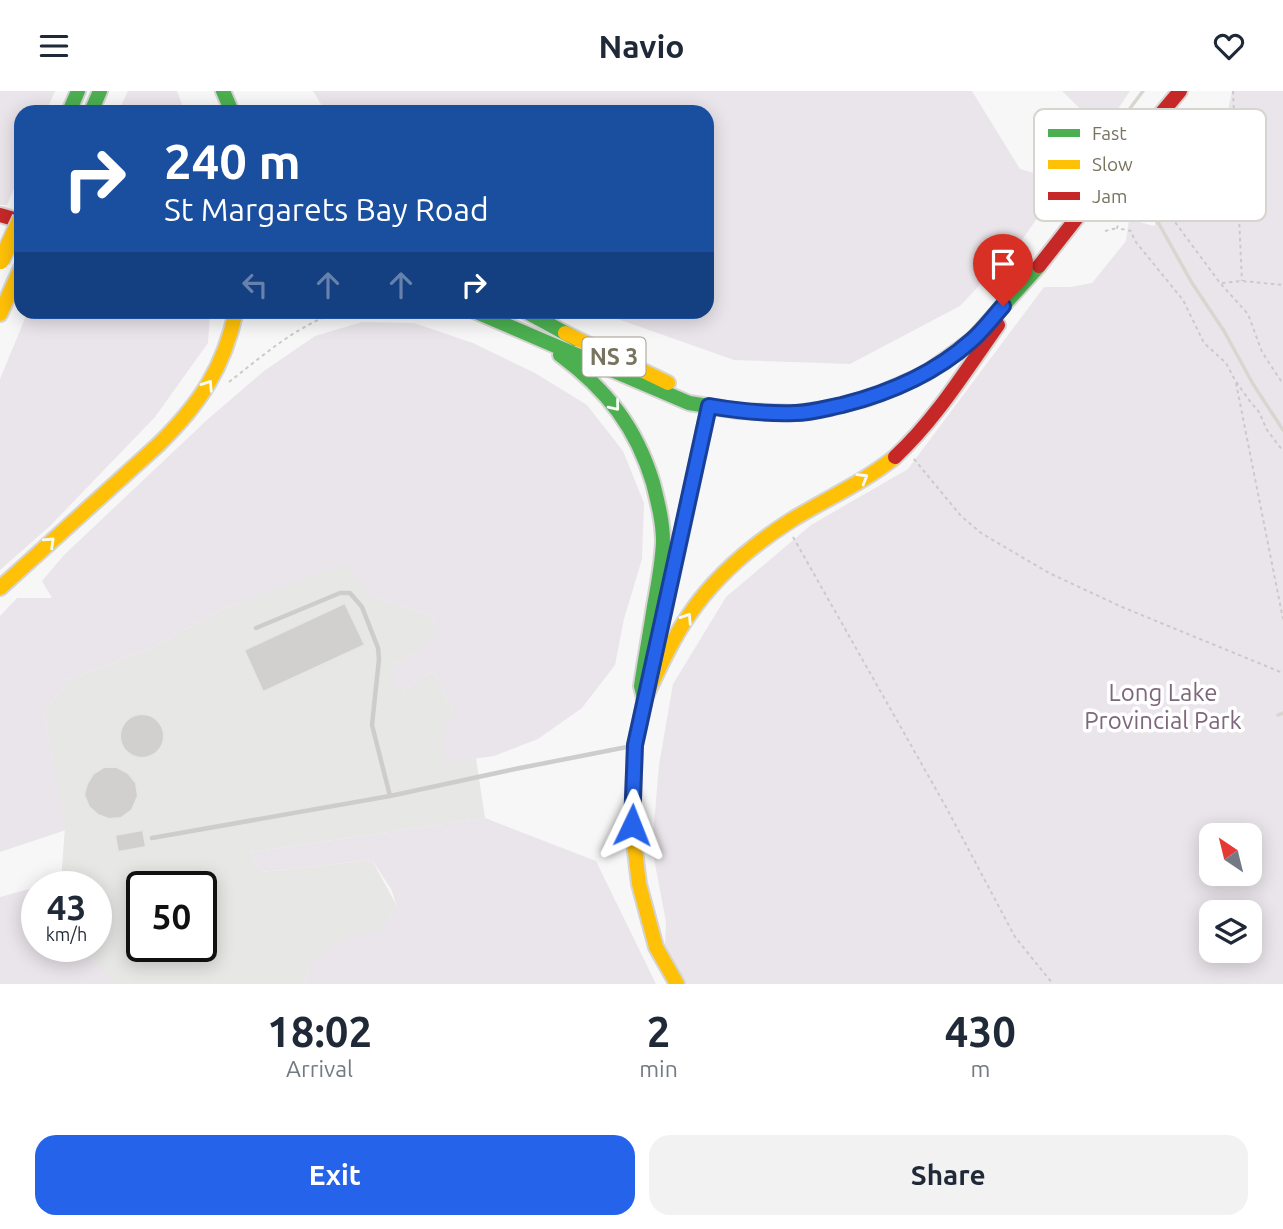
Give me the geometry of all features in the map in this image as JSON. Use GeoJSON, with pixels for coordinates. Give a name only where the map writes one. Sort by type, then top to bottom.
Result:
{"type":"FeatureCollection","features":[{"type":"Feature","properties":{"kind":"main road","name":"NS 3"},"geometry":{"type":"LineString","coordinates":[[1165,109],[1180,91]]}},
{"type":"Feature","properties":{"kind":"main road","name":"NS 3"},"geometry":{"type":"LineString","coordinates":[[492,319],[689,403],[752,412],[797,413],[849,403],[888,391],[925,374],[958,352],[1038,268],[1075,221]]}},
{"type":"Feature","properties":{"kind":"main road"},"geometry":{"type":"LineString","coordinates":[[1,263],[14,236]]}},
{"type":"Feature","properties":{"kind":"main road"},"geometry":{"type":"LineString","coordinates":[[644,700],[689,614],[702,597],[736,561],[772,532],[866,477],[896,456],[943,403],[1038,268]]}},
{"type":"Feature","properties":{"kind":"main road"},"geometry":{"type":"LineString","coordinates":[[0,314],[14,283]]}},
{"type":"Feature","properties":{"kind":"main road"},"geometry":{"type":"LineString","coordinates":[[0,589],[165,438],[192,409],[218,367],[234,319]]}},
{"type":"Feature","properties":{"kind":"main road","name":"NS 3"},"geometry":{"type":"LineString","coordinates":[[533,319],[693,394],[709,406]]}},
{"type":"Feature","properties":{"kind":"main road"},"geometry":{"type":"LineString","coordinates":[[540,319],[576,339]]}},
{"type":"Feature","properties":{"kind":"main road"},"geometry":{"type":"LineString","coordinates":[[524,333],[564,357],[599,387],[628,423],[648,464],[660,509],[663,541],[641,686],[644,700]]}},
{"type":"Feature","properties":{"kind":"main road"},"geometry":{"type":"LineString","coordinates":[[677,984],[656,947],[639,884],[632,825],[635,745],[709,406]]}},
{"type":"Feature","properties":{"kind":"lane"},"geometry":{"type":"LineString","coordinates":[[256,628],[340,593],[350,593],[362,607],[378,648],[372,725],[390,796]]}},
{"type":"Feature","properties":{"kind":"lane"},"geometry":{"type":"LineString","coordinates":[[152,838],[390,796],[635,745]]}},
{"type":"Feature","properties":{"kind":"path"},"geometry":{"type":"LineString","coordinates":[[1233,91],[1234,109]]}},
{"type":"Feature","properties":{"kind":"path"},"geometry":{"type":"LineString","coordinates":[[1117,228],[1119,221]]}},
{"type":"Feature","properties":{"kind":"path"},"geometry":{"type":"LineString","coordinates":[[1174,221],[1220,283],[1248,314],[1262,352],[1283,384]]}},
{"type":"Feature","properties":{"kind":"path"},"geometry":{"type":"LineString","coordinates":[[1239,221],[1242,281]]}},
{"type":"Feature","properties":{"kind":"path"},"geometry":{"type":"LineString","coordinates":[[1105,231],[1117,228],[1130,231],[1135,241],[1183,300],[1204,344],[1226,363],[1283,451]]}},
{"type":"Feature","properties":{"kind":"path"},"geometry":{"type":"LineString","coordinates":[[1220,283],[1242,281],[1283,285]]}},
{"type":"Feature","properties":{"kind":"path"},"geometry":{"type":"LineString","coordinates":[[229,382],[282,341],[322,319]]}},
{"type":"Feature","properties":{"kind":"path"},"geometry":{"type":"LineString","coordinates":[[1235,380],[1283,619]]}},
{"type":"Feature","properties":{"kind":"path"},"geometry":{"type":"LineString","coordinates":[[904,447],[961,516],[990,539],[1049,573],[1110,601],[1283,673]]}},
{"type":"Feature","properties":{"kind":"path"},"geometry":{"type":"LineString","coordinates":[[785,524],[946,807],[1015,937],[1052,984]]}},
{"type":"Feature","properties":{"kind":"shaded area"},"geometry":{"type":"Polygon","coordinates":[[[347,563],[369,596],[434,617],[436,632],[420,650],[395,664],[403,690],[433,671],[456,716],[443,762],[476,758],[485,818],[250,852],[261,872],[372,860],[397,906],[380,930],[311,963],[305,984],[111,984],[93,962],[112,962],[112,871],[62,871],[65,827],[44,713],[68,680],[151,648],[229,606],[347,563]]]}},
{"type":"Feature","properties":{"kind":"green space"},"geometry":{"type":"Polygon","coordinates":[[[0,91],[55,91],[49,105],[14,105],[14,188],[7,205],[0,205],[0,91]]]}},
{"type":"Feature","properties":{"kind":"green space"},"geometry":{"type":"Polygon","coordinates":[[[128,91],[177,91],[182,105],[121,105],[128,91]]]}},
{"type":"Feature","properties":{"kind":"green space"},"geometry":{"type":"Polygon","coordinates":[[[313,91],[972,91],[1020,169],[1034,173],[1035,221],[1022,240],[960,306],[850,364],[734,360],[618,319],[714,319],[714,105],[322,105],[313,91]]]}},
{"type":"Feature","properties":{"kind":"green space"},"geometry":{"type":"Polygon","coordinates":[[[1062,91],[1130,91],[1118,109],[1080,109],[1062,91]]]}},
{"type":"Feature","properties":{"kind":"green space","name":"Long Lake Provincial Park"},"geometry":{"type":"Polygon","coordinates":[[[1232,91],[1283,91],[1283,984],[679,984],[664,964],[666,922],[652,848],[659,765],[673,684],[726,597],[811,525],[908,469],[1044,287],[1071,287],[1092,283],[1126,241],[1129,221],[1154,226],[1157,221],[1266,221],[1266,109],[1228,109],[1232,91]]]}},
{"type":"Feature","properties":{"kind":"green space"},"geometry":{"type":"Polygon","coordinates":[[[25,319],[210,319],[208,343],[155,417],[51,525],[0,570],[0,379],[25,319]]]}},
{"type":"Feature","properties":{"kind":"green space"},"geometry":{"type":"Polygon","coordinates":[[[362,322],[414,323],[473,343],[535,373],[587,405],[623,451],[644,503],[642,559],[624,619],[615,665],[582,708],[538,739],[494,756],[443,763],[444,728],[456,716],[433,671],[403,690],[392,687],[395,664],[420,650],[435,632],[434,617],[369,596],[347,564],[229,606],[151,648],[68,680],[44,713],[66,830],[0,852],[0,616],[17,598],[52,598],[42,581],[64,555],[208,419],[264,371],[315,336],[362,322]]]}},
{"type":"Feature","properties":{"kind":"green space"},"geometry":{"type":"Polygon","coordinates":[[[485,818],[596,861],[656,984],[305,984],[311,963],[332,945],[353,936],[380,930],[397,906],[391,889],[372,860],[261,872],[250,852],[485,818]]]}},
{"type":"Feature","properties":{"kind":"green space"},"geometry":{"type":"Polygon","coordinates":[[[21,891],[21,962],[94,962],[114,984],[0,984],[0,897],[21,891]]]}},
{"type":"Feature","properties":{"kind":"building"},"geometry":{"type":"Polygon","coordinates":[[[345,603],[365,645],[263,692],[244,650],[345,603]]]}},
{"type":"Feature","properties":{"kind":"building"},"geometry":{"type":"Polygon","coordinates":[[[142,714],[157,721],[164,736],[157,751],[142,758],[127,751],[120,736],[127,721],[142,714]]]}},
{"type":"Feature","properties":{"kind":"building"},"geometry":{"type":"Polygon","coordinates":[[[104,767],[117,767],[128,773],[136,783],[138,796],[132,810],[121,818],[109,819],[98,815],[89,807],[84,795],[93,774],[104,767]]]}},
{"type":"Feature","properties":{"kind":"building"},"geometry":{"type":"Polygon","coordinates":[[[143,830],[146,847],[118,852],[115,835],[143,830]]]}},
{"type":"Feature","properties":{"kind":"waterway"},"geometry":{"type":"LineString","coordinates":[[1130,109],[1143,91]]}},
{"type":"Feature","properties":{"kind":"waterway"},"geometry":{"type":"LineString","coordinates":[[1156,221],[1283,430]]}},
{"type":"Feature","properties":{"kind":"waterway"},"geometry":{"type":"LineString","coordinates":[[1278,715],[1283,713]]}},
{"type":"Feature","properties":{"kind":"traffic: fast"},"geometry":{"type":"LineString","coordinates":[[72,105],[78,91]]}},
{"type":"Feature","properties":{"kind":"traffic: fast"},"geometry":{"type":"LineString","coordinates":[[94,105],[100,91]]}},
{"type":"Feature","properties":{"kind":"traffic: fast"},"geometry":{"type":"LineString","coordinates":[[223,91],[229,105]]}},
{"type":"Feature","properties":{"kind":"traffic: fast"},"geometry":{"type":"LineString","coordinates":[[493,319],[689,403],[739,411],[798,413],[869,398],[925,374],[973,339],[1039,266]]}},
{"type":"Feature","properties":{"kind":"traffic: fast"},"geometry":{"type":"LineString","coordinates":[[540,319],[576,339]]}},
{"type":"Feature","properties":{"kind":"traffic: fast"},"geometry":{"type":"LineString","coordinates":[[560,355],[592,382],[618,411],[638,444],[655,490],[663,542],[641,686],[644,698]]}},
{"type":"Feature","properties":{"kind":"traffic: slow"},"geometry":{"type":"LineString","coordinates":[[1,261],[14,233]]}},
{"type":"Feature","properties":{"kind":"traffic: slow"},"geometry":{"type":"LineString","coordinates":[[0,314],[14,283]]}},
{"type":"Feature","properties":{"kind":"traffic: slow"},"geometry":{"type":"LineString","coordinates":[[0,588],[173,430],[198,400],[217,368],[234,319]]}},
{"type":"Feature","properties":{"kind":"traffic: slow"},"geometry":{"type":"LineString","coordinates":[[565,333],[668,383]]}},
{"type":"Feature","properties":{"kind":"traffic: slow"},"geometry":{"type":"LineString","coordinates":[[644,700],[682,625],[722,575],[748,551],[776,531],[895,457]]}},
{"type":"Feature","properties":{"kind":"traffic: slow"},"geometry":{"type":"LineString","coordinates":[[677,984],[656,947],[639,884],[632,825],[635,745],[684,522]]}},
{"type":"Feature","properties":{"kind":"traffic: jam"},"geometry":{"type":"LineString","coordinates":[[1165,109],[1180,91]]}},
{"type":"Feature","properties":{"kind":"traffic: jam"},"geometry":{"type":"LineString","coordinates":[[0,215],[14,219]]}},
{"type":"Feature","properties":{"kind":"traffic: jam"},"geometry":{"type":"LineString","coordinates":[[1039,266],[1074,221]]}},
{"type":"Feature","properties":{"kind":"traffic: jam"},"geometry":{"type":"LineString","coordinates":[[895,457],[937,410],[998,325]]}},
{"type":"Feature","properties":{"kind":"traffic: jam"},"geometry":{"type":"LineString","coordinates":[[684,522],[709,406]]}},
{"type":"Feature","properties":{"kind":"route"},"geometry":{"type":"LineString","coordinates":[[632,825],[635,745],[709,406],[739,411],[797,413],[869,398],[925,374],[958,352],[1003,306]]}}]}
